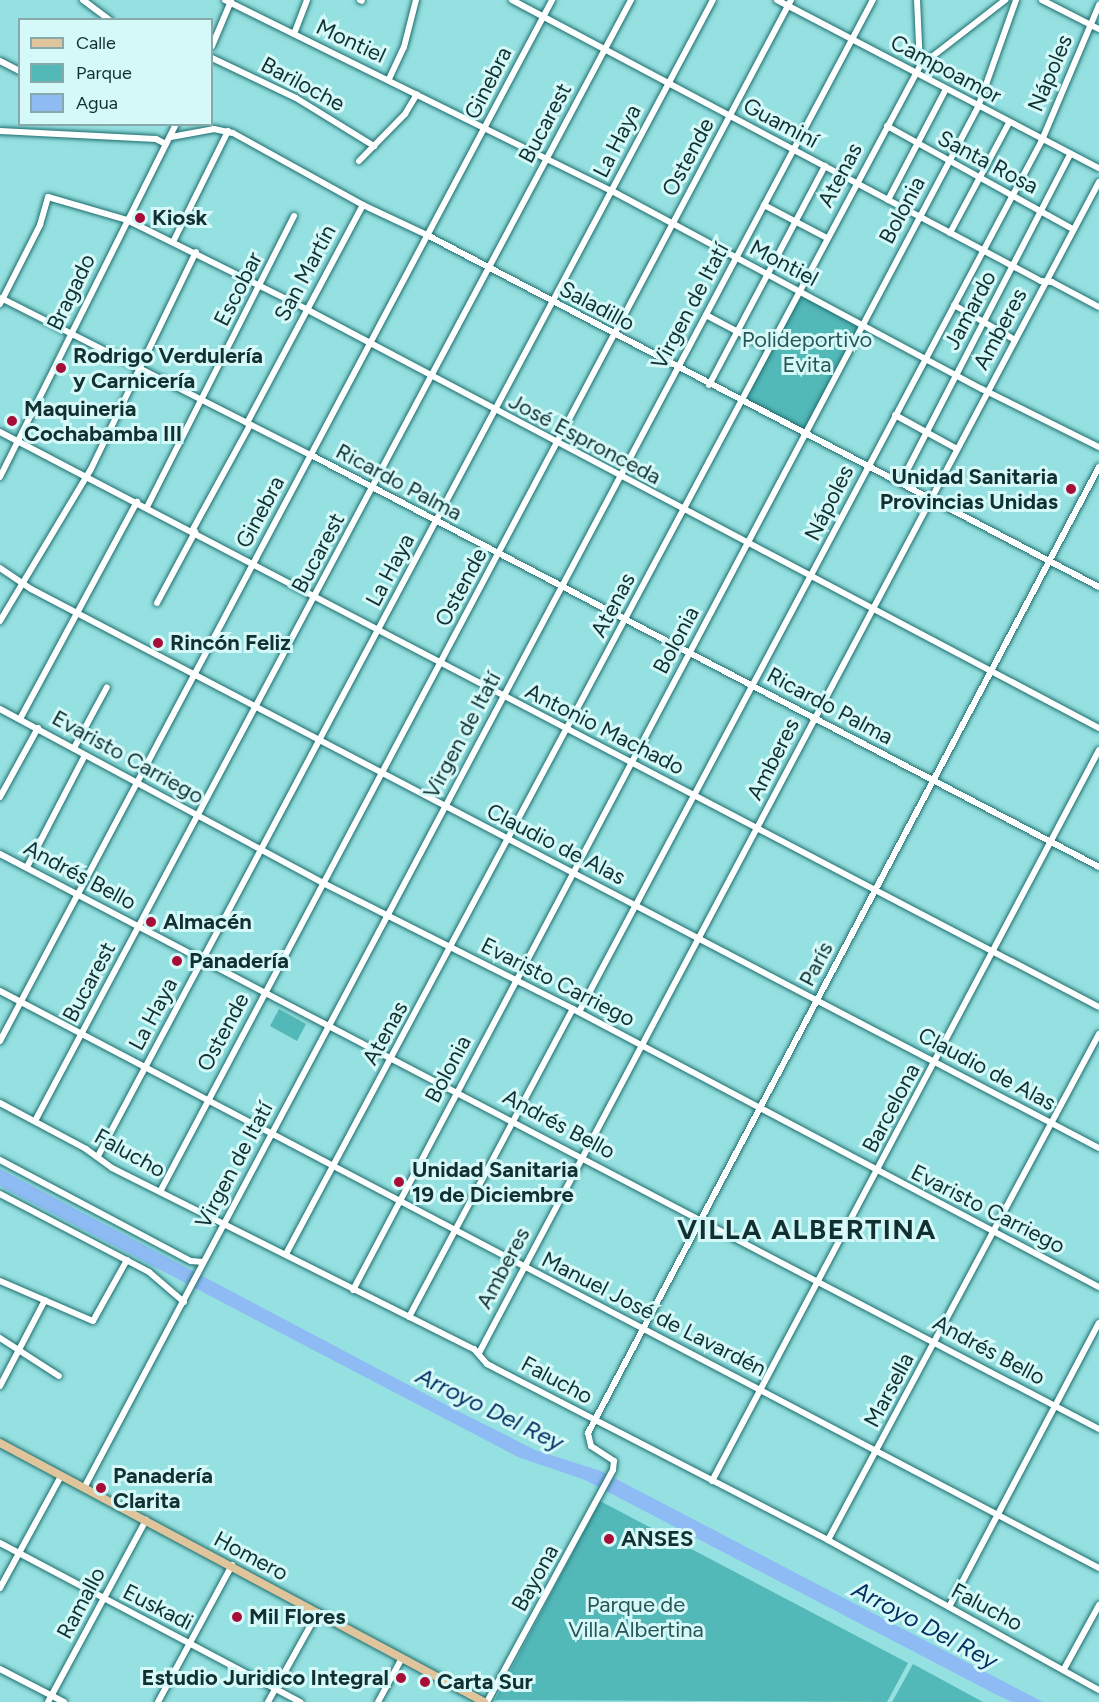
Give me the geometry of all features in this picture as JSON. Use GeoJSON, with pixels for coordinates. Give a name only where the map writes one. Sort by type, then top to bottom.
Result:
{"type":"FeatureCollection","features":[{"type":"Feature","properties":{"kind":"main road","name":"Homero"},"geometry":{"type":"LineString","coordinates":[[0,1443],[486,1702]]}},
{"type":"Feature","properties":{"kind":"street"},"geometry":{"type":"LineString","coordinates":[[83,0],[107,18]]}},
{"type":"Feature","properties":{"kind":"street"},"geometry":{"type":"LineString","coordinates":[[294,34],[307,0]]}},
{"type":"Feature","properties":{"kind":"street"},"geometry":{"type":"LineString","coordinates":[[389,79],[404,47],[416,0]]}},
{"type":"Feature","properties":{"kind":"street","name":"Guaminí"},"geometry":{"type":"LineString","coordinates":[[512,0],[983,250],[1099,307]]}},
{"type":"Feature","properties":{"kind":"street","name":"Ginebra"},"geometry":{"type":"LineString","coordinates":[[0,1041],[429,236],[552,0]]}},
{"type":"Feature","properties":{"kind":"street","name":"Bucarest"},"geometry":{"type":"LineString","coordinates":[[35,1122],[631,0]]}},
{"type":"Feature","properties":{"kind":"street","name":"La Haya"},"geometry":{"type":"LineString","coordinates":[[98,1156],[259,849],[378,631],[712,0]]}},
{"type":"Feature","properties":{"kind":"street","name":"Campoamor"},"geometry":{"type":"LineString","coordinates":[[777,0],[790,3],[852,40],[1099,168]]}},
{"type":"Feature","properties":{"kind":"street","name":"Virgen de Itatí"},"geometry":{"type":"LineString","coordinates":[[84,1488],[873,0]]}},
{"type":"Feature","properties":{"kind":"street"},"geometry":{"type":"LineString","coordinates":[[917,0],[920,66]]}},
{"type":"Feature","properties":{"kind":"street","name":"Atenas"},"geometry":{"type":"LineString","coordinates":[[286,1254],[452,948],[768,348],[920,66],[1005,0]]}},
{"type":"Feature","properties":{"kind":"street","name":"Bolonia"},"geometry":{"type":"LineString","coordinates":[[352,1290],[515,980],[634,762],[861,325],[978,107],[1016,0]]}},
{"type":"Feature","properties":{"kind":"street"},"geometry":{"type":"LineString","coordinates":[[1042,0],[1099,30]]}},
{"type":"Feature","properties":{"kind":"street"},"geometry":{"type":"LineString","coordinates":[[213,43],[229,1]]}},
{"type":"Feature","properties":{"kind":"street","name":"Montiel"},"geometry":{"type":"LineString","coordinates":[[229,1],[612,191],[956,376],[1099,447]]}},
{"type":"Feature","properties":{"kind":"street","name":"Ostende"},"geometry":{"type":"LineString","coordinates":[[161,1190],[790,3]]}},
{"type":"Feature","properties":{"kind":"street","name":"Nápoles"},"geometry":{"type":"LineString","coordinates":[[409,1317],[513,1120],[695,795],[1042,140],[1099,5]]}},
{"type":"Feature","properties":{"kind":"street","name":"Bariloche"},"geometry":{"type":"LineString","coordinates":[[213,58],[296,98],[374,146]]}},
{"type":"Feature","properties":{"kind":"street"},"geometry":{"type":"LineString","coordinates":[[0,62],[18,70]]}},
{"type":"Feature","properties":{"kind":"street"},"geometry":{"type":"LineString","coordinates":[[888,200],[946,90]]}},
{"type":"Feature","properties":{"kind":"street"},"geometry":{"type":"LineString","coordinates":[[359,161],[405,114],[417,94]]}},
{"type":"Feature","properties":{"kind":"street"},"geometry":{"type":"LineString","coordinates":[[951,233],[1010,123]]}},
{"type":"Feature","properties":{"kind":"street","name":"Bragado"},"geometry":{"type":"LineString","coordinates":[[0,477],[175,126]]}},
{"type":"Feature","properties":{"kind":"street","name":"Santa Rosa"},"geometry":{"type":"LineString","coordinates":[[887,126],[1073,229]]}},
{"type":"Feature","properties":{"kind":"street"},"geometry":{"type":"LineString","coordinates":[[171,137],[214,129],[228,131],[173,242]]}},
{"type":"Feature","properties":{"kind":"street"},"geometry":{"type":"LineString","coordinates":[[0,131],[156,139],[166,144]]}},
{"type":"Feature","properties":{"kind":"street","name":"Saladillo"},"geometry":{"type":"LineString","coordinates":[[228,131],[363,205],[429,236],[677,369],[869,465],[1099,587]]}},
{"type":"Feature","properties":{"kind":"street","name":"Jamardo"},"geometry":{"type":"LineString","coordinates":[[901,482],[985,323],[1070,154]]}},
{"type":"Feature","properties":{"kind":"street"},"geometry":{"type":"LineString","coordinates":[[709,385],[825,166]]}},
{"type":"Feature","properties":{"kind":"street","name":"Amberes"},"geometry":{"type":"LineString","coordinates":[[479,1353],[1099,182]]}},
{"type":"Feature","properties":{"kind":"street","name":"José Espronceda"},"geometry":{"type":"LineString","coordinates":[[1,300],[40,225],[48,197],[127,220],[196,252],[306,309],[619,478],[749,543],[1099,728]]}},
{"type":"Feature","properties":{"kind":"street","name":"San Martín"},"geometry":{"type":"LineString","coordinates":[[157,603],[306,309],[363,205]]}},
{"type":"Feature","properties":{"kind":"street"},"geometry":{"type":"LineString","coordinates":[[764,205],[827,238]]}},
{"type":"Feature","properties":{"kind":"street","name":"Escobar"},"geometry":{"type":"LineString","coordinates":[[147,507],[294,216]]}},
{"type":"Feature","properties":{"kind":"street"},"geometry":{"type":"LineString","coordinates":[[0,621],[20,581],[87,475],[196,252]]}},
{"type":"Feature","properties":{"kind":"street","name":"Ricardo Palma"},"geometry":{"type":"LineString","coordinates":[[1,300],[311,455],[561,588],[1099,867]]}},
{"type":"Feature","properties":{"kind":"street"},"geometry":{"type":"LineString","coordinates":[[954,305],[1015,340]]}},
{"type":"Feature","properties":{"kind":"street"},"geometry":{"type":"LineString","coordinates":[[706,315],[768,348]]}},
{"type":"Feature","properties":{"kind":"street"},"geometry":{"type":"LineString","coordinates":[[895,415],[957,449]]}},
{"type":"Feature","properties":{"kind":"street","name":"Antonio Machado"},"geometry":{"type":"LineString","coordinates":[[0,432],[87,475],[440,664],[634,762],[1099,1006]]}},
{"type":"Feature","properties":{"kind":"street","name":"París"},"geometry":{"type":"LineString","coordinates":[[594,1421],[703,1220],[1048,560],[1099,467]]}},
{"type":"Feature","properties":{"kind":"street"},"geometry":{"type":"LineString","coordinates":[[20,719],[137,502]]}},
{"type":"Feature","properties":{"kind":"street","name":"Claudio de Alas"},"geometry":{"type":"LineString","coordinates":[[0,568],[78,613],[1099,1148]]}},
{"type":"Feature","properties":{"kind":"street"},"geometry":{"type":"LineString","coordinates":[[74,748],[107,687]]}},
{"type":"Feature","properties":{"kind":"street","name":"Evaristo Carriego"},"geometry":{"type":"LineString","coordinates":[[0,709],[39,728],[322,883],[576,1011],[759,1110],[1099,1287]]}},
{"type":"Feature","properties":{"kind":"street"},"geometry":{"type":"LineString","coordinates":[[0,797],[39,728]]}},
{"type":"Feature","properties":{"kind":"street","name":"Barcelona"},"geometry":{"type":"LineString","coordinates":[[712,1481],[1099,750]]}},
{"type":"Feature","properties":{"kind":"street"},"geometry":{"type":"LineString","coordinates":[[27,867],[85,755]]}},
{"type":"Feature","properties":{"kind":"street","name":"Andrés Bello"},"geometry":{"type":"LineString","coordinates":[[0,854],[78,893],[264,993],[513,1120],[1099,1429]]}},
{"type":"Feature","properties":{"kind":"street","name":"Manuel José de Lavardén"},"geometry":{"type":"LineString","coordinates":[[0,991],[206,1103],[760,1388],[1099,1568]]}},
{"type":"Feature","properties":{"kind":"street","name":"Marsella"},"geometry":{"type":"LineString","coordinates":[[828,1540],[995,1232],[1099,1034]]}},
{"type":"Feature","properties":{"kind":"street","name":"Falucho"},"geometry":{"type":"LineString","coordinates":[[0,1103],[98,1156],[112,1168],[161,1190],[352,1290],[479,1353],[487,1364],[828,1540],[1099,1690]]}},
{"type":"Feature","properties":{"kind":"street"},"geometry":{"type":"LineString","coordinates":[[0,1160],[201,1265]]}},
{"type":"Feature","properties":{"kind":"street"},"geometry":{"type":"LineString","coordinates":[[0,1194],[154,1275],[186,1299]]}},
{"type":"Feature","properties":{"kind":"street"},"geometry":{"type":"LineString","coordinates":[[0,1281],[93,1321],[127,1260]]}},
{"type":"Feature","properties":{"kind":"street"},"geometry":{"type":"LineString","coordinates":[[0,1386],[45,1300]]}},
{"type":"Feature","properties":{"kind":"street"},"geometry":{"type":"LineString","coordinates":[[949,1607],[1099,1323]]}},
{"type":"Feature","properties":{"kind":"street"},"geometry":{"type":"LineString","coordinates":[[0,1338],[59,1376]]}},
{"type":"Feature","properties":{"kind":"street","name":"Bayona"},"geometry":{"type":"LineString","coordinates":[[486,1702],[613,1470],[614,1461],[588,1442],[594,1421]]}},
{"type":"Feature","properties":{"kind":"street"},"geometry":{"type":"LineString","coordinates":[[0,1588],[61,1476]]}},
{"type":"Feature","properties":{"kind":"street","name":"Ramallo"},"geometry":{"type":"LineString","coordinates":[[50,1699],[146,1520]]}},
{"type":"Feature","properties":{"kind":"street","name":"Euskadi"},"geometry":{"type":"LineString","coordinates":[[0,1543],[300,1702]]}},
{"type":"Feature","properties":{"kind":"street"},"geometry":{"type":"LineString","coordinates":[[158,1702],[232,1565]]}},
{"type":"Feature","properties":{"kind":"street"},"geometry":{"type":"LineString","coordinates":[[1064,1669],[1099,1605]]}},
{"type":"Feature","properties":{"kind":"street"},"geometry":{"type":"LineString","coordinates":[[268,1702],[318,1612]]}},
{"type":"Feature","properties":{"kind":"street"},"geometry":{"type":"LineString","coordinates":[[378,1702],[402,1658]]}},
{"type":"Feature","properties":{"kind":"street"},"geometry":{"type":"LineString","coordinates":[[0,1669],[50,1699],[64,1702]]}},
{"type":"Feature","properties":{"kind":"green space","name":"Polideportivo Evita"},"geometry":{"type":"Polygon","coordinates":[[[799,292],[862,325],[805,433],[740,401],[799,292]]]}},
{"type":"Feature","properties":{"kind":"green space"},"geometry":{"type":"Polygon","coordinates":[[[279,1009],[306,1024],[297,1041],[270,1026],[279,1009]]]}},
{"type":"Feature","properties":{"kind":"green space","name":"Parque de Villa Albertina"},"geometry":{"type":"Polygon","coordinates":[[[600,1501],[908,1663],[887,1702],[495,1700],[600,1501]]]}},
{"type":"Feature","properties":{"kind":"green space"},"geometry":{"type":"Polygon","coordinates":[[[913,1664],[983,1702],[892,1702],[913,1664]]]}},
{"type":"Feature","properties":{"kind":"water"},"geometry":{"type":"Polygon","coordinates":[[[0,1169],[456,1410],[535,1450],[601,1471],[1043,1702],[1012,1702],[585,1480],[518,1457],[0,1186],[0,1169]]]}},
{"type":"Feature","properties":{"kind":"place","name":"Kiosk"},"geometry":{"type":"Point","coordinates":[140,218]}},
{"type":"Feature","properties":{"kind":"place","name":"Rodrigo Verdulería y Carnicería"},"geometry":{"type":"Point","coordinates":[61,368]}},
{"type":"Feature","properties":{"kind":"place","name":"Maquineria Cochabamba III"},"geometry":{"type":"Point","coordinates":[12,421]}},
{"type":"Feature","properties":{"kind":"place","name":"Unidad Sanitaria Provincias Unidas"},"geometry":{"type":"Point","coordinates":[1071,489]}},
{"type":"Feature","properties":{"kind":"place","name":"Rincón Feliz"},"geometry":{"type":"Point","coordinates":[158,643]}},
{"type":"Feature","properties":{"kind":"place","name":"Almacén"},"geometry":{"type":"Point","coordinates":[151,922]}},
{"type":"Feature","properties":{"kind":"place","name":"Panadería"},"geometry":{"type":"Point","coordinates":[177,961]}},
{"type":"Feature","properties":{"kind":"place","name":"Unidad Sanitaria 19 de Diciembre"},"geometry":{"type":"Point","coordinates":[399,1182]}},
{"type":"Feature","properties":{"kind":"place","name":"Panadería Clarita"},"geometry":{"type":"Point","coordinates":[101,1488]}},
{"type":"Feature","properties":{"kind":"place","name":"ANSES"},"geometry":{"type":"Point","coordinates":[609,1539]}},
{"type":"Feature","properties":{"kind":"place","name":"Mil Flores"},"geometry":{"type":"Point","coordinates":[237,1617]}},
{"type":"Feature","properties":{"kind":"place","name":"Estudio Juridico Integral"},"geometry":{"type":"Point","coordinates":[401,1678]}},
{"type":"Feature","properties":{"kind":"place","name":"Carta Sur"},"geometry":{"type":"Point","coordinates":[425,1682]}},
{"type":"Feature","properties":{"kind":"district","name":"VILLA ALBERTINA"},"geometry":{"type":"Point","coordinates":[807,1229]}},
{"type":"Feature","properties":{"kind":"water label","name":"Arroyo Del Rey"},"geometry":{"type":"Point","coordinates":[490,1409]}},
{"type":"Feature","properties":{"kind":"water label","name":"Arroyo Del Rey"},"geometry":{"type":"Point","coordinates":[925,1625]}}]}
